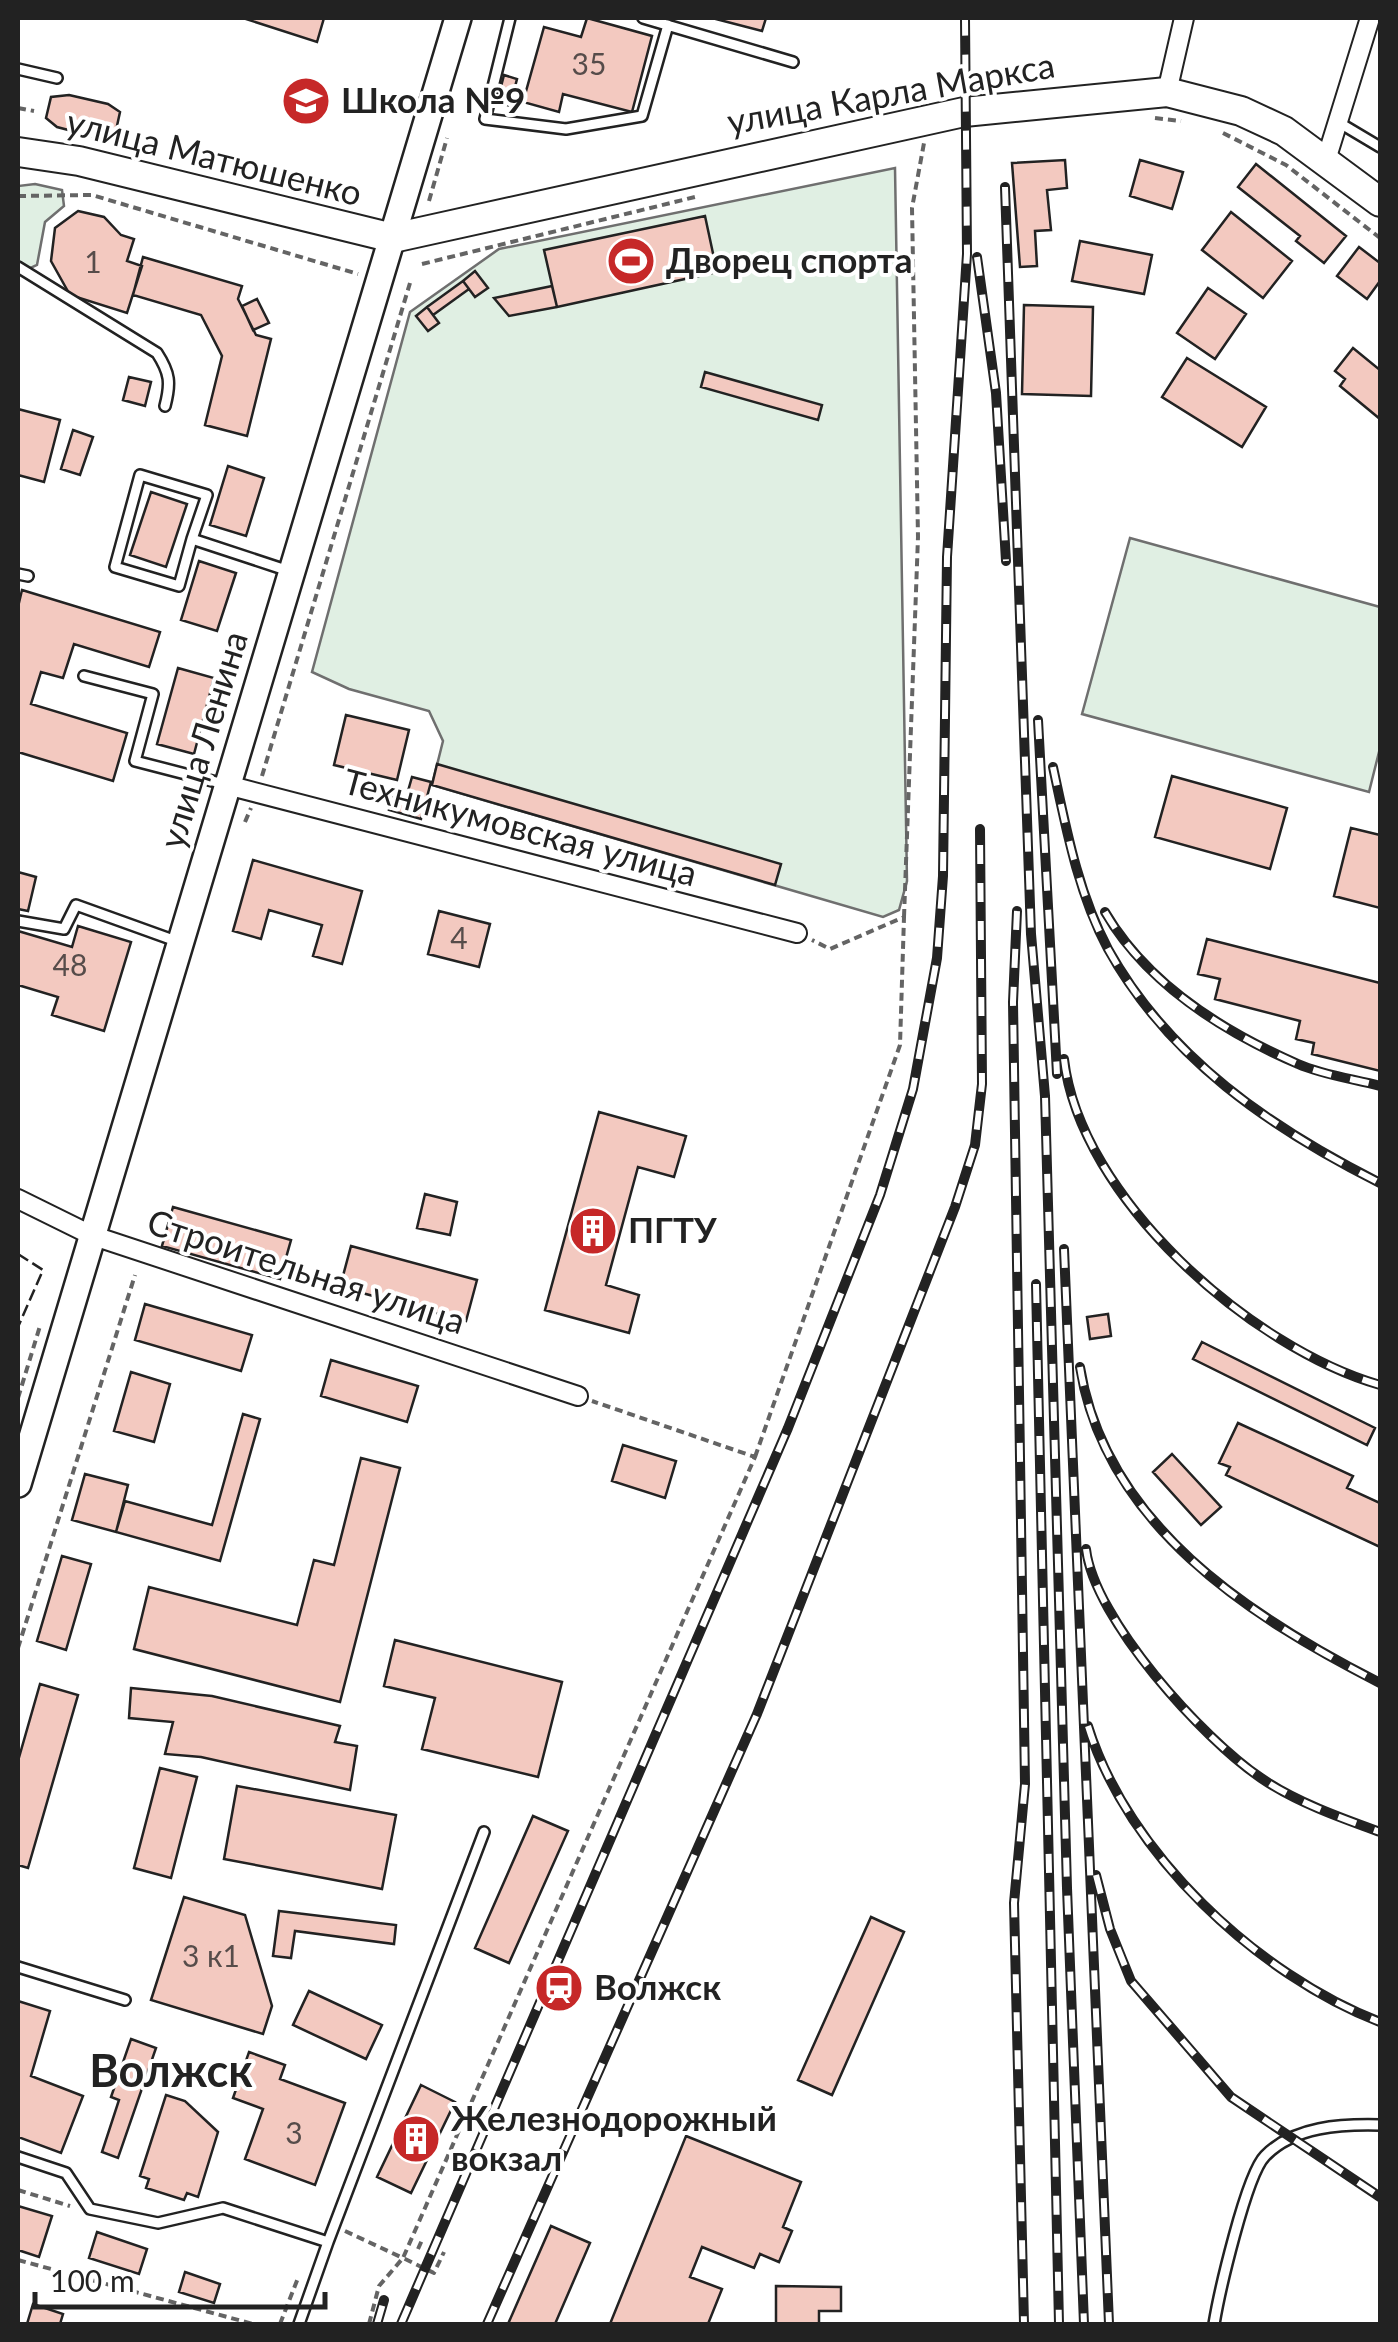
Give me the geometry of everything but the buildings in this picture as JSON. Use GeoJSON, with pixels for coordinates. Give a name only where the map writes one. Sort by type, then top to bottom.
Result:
{"type":"FeatureCollection","features":[{"type":"Feature","properties":{"kind":"main road","name":"улица Ленина"},"geometry":{"type":"LineString","coordinates":[[18,1484],[458,18]]}},
{"type":"Feature","properties":{"kind":"main road","name":"улица Карла Маркса"},"geometry":{"type":"LineString","coordinates":[[393,238],[930,133],[1039,102],[1167,92],[1241,111],[1284,132],[1380,202]]}},
{"type":"Feature","properties":{"kind":"main road","name":"улица Матюшенко"},"geometry":{"type":"LineString","coordinates":[[18,152],[80,161],[393,238]]}},
{"type":"Feature","properties":{"kind":"street"},"geometry":{"type":"LineString","coordinates":[[1167,92],[1184,18]]}},
{"type":"Feature","properties":{"kind":"street"},"geometry":{"type":"LineString","coordinates":[[1326,160],[1370,18]]}},
{"type":"Feature","properties":{"kind":"street","name":"Техникумовская улица"},"geometry":{"type":"LineString","coordinates":[[227,785],[795,932]]}},
{"type":"Feature","properties":{"kind":"street","name":"Строительная улица"},"geometry":{"type":"LineString","coordinates":[[18,1199],[91,1236],[578,1396]]}},
{"type":"Feature","properties":{"kind":"lane"},"geometry":{"type":"LineString","coordinates":[[510,18],[485,119],[566,129],[642,116],[668,25]]}},
{"type":"Feature","properties":{"kind":"lane"},"geometry":{"type":"LineString","coordinates":[[643,18],[793,62]]}},
{"type":"Feature","properties":{"kind":"lane"},"geometry":{"type":"LineString","coordinates":[[18,69],[57,78]]}},
{"type":"Feature","properties":{"kind":"lane"},"geometry":{"type":"LineString","coordinates":[[1338,122],[1380,147]]}},
{"type":"Feature","properties":{"kind":"lane"},"geometry":{"type":"LineString","coordinates":[[18,267],[156,353],[168,372],[171,386],[165,406]]}},
{"type":"Feature","properties":{"kind":"lane"},"geometry":{"type":"LineString","coordinates":[[140,475],[207,495],[192,539],[180,586],[115,567],[140,475]]}},
{"type":"Feature","properties":{"kind":"lane"},"geometry":{"type":"LineString","coordinates":[[192,539],[292,572]]}},
{"type":"Feature","properties":{"kind":"lane"},"geometry":{"type":"LineString","coordinates":[[84,676],[153,694],[135,761],[227,785]]}},
{"type":"Feature","properties":{"kind":"lane"},"geometry":{"type":"LineString","coordinates":[[18,920],[64,929],[76,905],[179,942]]}},
{"type":"Feature","properties":{"kind":"lane"},"geometry":{"type":"LineString","coordinates":[[299,2324],[484,1832]]}},
{"type":"Feature","properties":{"kind":"lane"},"geometry":{"type":"LineString","coordinates":[[18,1967],[125,2000]]}},
{"type":"Feature","properties":{"kind":"lane"},"geometry":{"type":"LineString","coordinates":[[1214,2324],[1224,2269],[1262,2158],[1288,2138],[1342,2124],[1380,2124]]}},
{"type":"Feature","properties":{"kind":"lane"},"geometry":{"type":"LineString","coordinates":[[18,2157],[66,2172],[90,2208],[158,2223],[223,2208],[328,2242]]}},
{"type":"Feature","properties":{"kind":"path"},"geometry":{"type":"LineString","coordinates":[[18,108],[34,112]]}},
{"type":"Feature","properties":{"kind":"path"},"geometry":{"type":"LineString","coordinates":[[1144,117],[1188,122]]}},
{"type":"Feature","properties":{"kind":"path"},"geometry":{"type":"LineString","coordinates":[[1219,131],[1286,165],[1380,238]]}},
{"type":"Feature","properties":{"kind":"path"},"geometry":{"type":"LineString","coordinates":[[906,146],[930,133]]}},
{"type":"Feature","properties":{"kind":"path"},"geometry":{"type":"LineString","coordinates":[[369,2324],[380,2286],[403,2258],[754,1457],[900,1044],[918,537],[912,208],[930,133]]}},
{"type":"Feature","properties":{"kind":"path"},"geometry":{"type":"LineString","coordinates":[[422,264],[712,193]]}},
{"type":"Feature","properties":{"kind":"path"},"geometry":{"type":"LineString","coordinates":[[18,196],[92,195],[359,271]]}},
{"type":"Feature","properties":{"kind":"path"},"geometry":{"type":"LineString","coordinates":[[245,822],[410,284]]}},
{"type":"Feature","properties":{"kind":"path"},"geometry":{"type":"LineString","coordinates":[[795,932],[830,948],[904,917]]}},
{"type":"Feature","properties":{"kind":"path"},"geometry":{"type":"LineString","coordinates":[[18,1648],[134,1275]]}},
{"type":"Feature","properties":{"kind":"path"},"geometry":{"type":"LineString","coordinates":[[578,1396],[754,1457]]}},
{"type":"Feature","properties":{"kind":"path"},"geometry":{"type":"LineString","coordinates":[[18,2190],[76,2208]]}},
{"type":"Feature","properties":{"kind":"path"},"geometry":{"type":"LineString","coordinates":[[334,2225],[434,2273],[444,2252]]}},
{"type":"Feature","properties":{"kind":"path"},"geometry":{"type":"LineString","coordinates":[[418,2248],[422,2240]]}},
{"type":"Feature","properties":{"kind":"path"},"geometry":{"type":"LineString","coordinates":[[18,2260],[254,2324]]}},
{"type":"Feature","properties":{"kind":"path"},"geometry":{"type":"LineString","coordinates":[[280,2324],[301,2272]]}},
{"type":"Feature","properties":{"kind":"green space"},"geometry":{"type":"Polygon","coordinates":[[[895,168],[907,881],[899,910],[883,917],[432,785],[443,741],[429,711],[349,689],[312,672],[410,312],[499,249],[895,168]]]}},
{"type":"Feature","properties":{"kind":"green space"},"geometry":{"type":"Polygon","coordinates":[[[35,184],[62,190],[64,206],[45,222],[37,265],[24,271],[18,267],[18,186],[35,184]]]}},
{"type":"Feature","properties":{"kind":"green space"},"geometry":{"type":"Polygon","coordinates":[[[1130,538],[1380,607],[1380,748],[1369,792],[1082,714],[1130,538]]]}},
{"type":"Feature","properties":{"kind":"railway"},"geometry":{"type":"LineString","coordinates":[[401,2324],[788,1428],[880,1195],[913,1089],[937,958],[943,876],[947,557],[967,254],[965,18]]}},
{"type":"Feature","properties":{"kind":"railway"},"geometry":{"type":"LineString","coordinates":[[1005,187],[1031,934],[1045,1096],[1067,1888],[1084,2324]]}},
{"type":"Feature","properties":{"kind":"railway"},"geometry":{"type":"LineString","coordinates":[[977,257],[996,393],[1006,561]]}},
{"type":"Feature","properties":{"kind":"railway"},"geometry":{"type":"LineString","coordinates":[[1038,720],[1057,1074]]}},
{"type":"Feature","properties":{"kind":"railway"},"geometry":{"type":"LineString","coordinates":[[1053,767],[1074,860],[1098,928],[1133,988],[1161,1024],[1192,1057],[1262,1114],[1380,1183]]}},
{"type":"Feature","properties":{"kind":"railway"},"geometry":{"type":"LineString","coordinates":[[487,2324],[757,1714],[955,1207],[975,1145],[982,1084],[980,829]]}},
{"type":"Feature","properties":{"kind":"railway"},"geometry":{"type":"LineString","coordinates":[[1017,911],[1013,1002],[1025,1784],[1014,1903],[1024,2324]]}},
{"type":"Feature","properties":{"kind":"railway"},"geometry":{"type":"LineString","coordinates":[[1105,912],[1122,938],[1164,983],[1215,1020],[1298,1064],[1380,1086]]}},
{"type":"Feature","properties":{"kind":"railway"},"geometry":{"type":"LineString","coordinates":[[1064,1059],[1077,1111],[1102,1163],[1137,1213],[1180,1260],[1278,1338],[1330,1366],[1380,1385]]}},
{"type":"Feature","properties":{"kind":"railway"},"geometry":{"type":"LineString","coordinates":[[1064,1249],[1109,2324]]}},
{"type":"Feature","properties":{"kind":"railway"},"geometry":{"type":"LineString","coordinates":[[1036,1284],[1059,2324]]}},
{"type":"Feature","properties":{"kind":"railway"},"geometry":{"type":"LineString","coordinates":[[1080,1367],[1095,1423],[1119,1473],[1152,1519],[1191,1559],[1235,1595],[1282,1628],[1380,1683]]}},
{"type":"Feature","properties":{"kind":"railway"},"geometry":{"type":"LineString","coordinates":[[1086,1549],[1093,1577],[1130,1642],[1210,1736],[1275,1787],[1380,1832]]}},
{"type":"Feature","properties":{"kind":"railway"},"geometry":{"type":"LineString","coordinates":[[1088,1726],[1107,1773],[1133,1819],[1165,1863],[1203,1904],[1288,1974],[1380,2022]]}},
{"type":"Feature","properties":{"kind":"railway"},"geometry":{"type":"LineString","coordinates":[[1096,1875],[1110,1929],[1131,1981],[1231,2097],[1380,2197]]}},
{"type":"Feature","properties":{"kind":"railway"},"geometry":{"type":"LineString","coordinates":[[377,2324],[384,2300]]}},
{"type":"Feature","properties":{"kind":"fence"},"geometry":{"type":"LineString","coordinates":[[18,1254],[43,1270],[18,1327]]}},
{"type":"Feature","properties":{"kind":"place","name":"Школа №9"},"geometry":{"type":"Point","coordinates":[306,101]}},
{"type":"Feature","properties":{"kind":"place","name":"Дворец спорта"},"geometry":{"type":"Point","coordinates":[631,261]}},
{"type":"Feature","properties":{"kind":"place","name":"ПГТУ"},"geometry":{"type":"Point","coordinates":[593,1231]}},
{"type":"Feature","properties":{"kind":"place","name":"Волжск"},"geometry":{"type":"Point","coordinates":[559,1988]}},
{"type":"Feature","properties":{"kind":"place","name":"Железнодорожный вокзал"},"geometry":{"type":"Point","coordinates":[416,2139]}},
{"type":"Feature","properties":{"kind":"district","name":"Волжск"},"geometry":{"type":"Point","coordinates":[171,2071]}}]}
